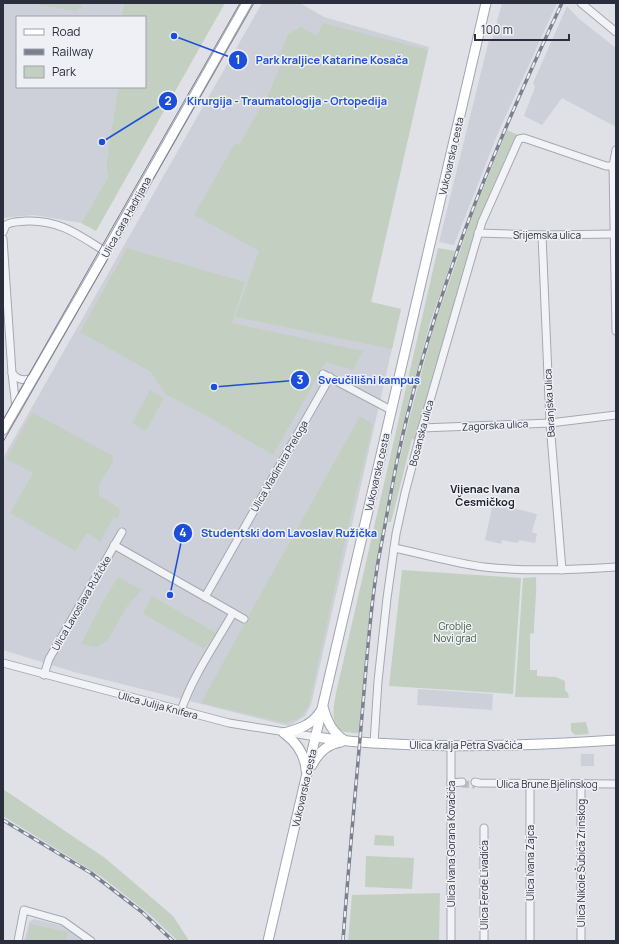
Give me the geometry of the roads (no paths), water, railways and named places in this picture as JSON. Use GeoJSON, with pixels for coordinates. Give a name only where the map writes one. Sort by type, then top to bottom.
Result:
{"type":"FeatureCollection","features":[{"type":"Feature","properties":{"kind":"main road","name":"Ulica cara Hadrijana"},"geometry":{"type":"LineString","coordinates":[[3,430],[247,3]]}},
{"type":"Feature","properties":{"kind":"main road","name":"Vukovarska cesta"},"geometry":{"type":"LineString","coordinates":[[268,941],[486,3]]}},
{"type":"Feature","properties":{"kind":"main road"},"geometry":{"type":"LineString","coordinates":[[306,777],[306,765],[301,751],[284,733],[296,730],[309,724],[319,714],[323,707]]}},
{"type":"Feature","properties":{"kind":"main road"},"geometry":{"type":"LineString","coordinates":[[323,707],[331,728],[336,734],[346,741]]}},
{"type":"Feature","properties":{"kind":"main road","name":"Ulica kralja Petra Svačića"},"geometry":{"type":"LineString","coordinates":[[316,737],[374,743],[451,746],[569,743],[616,740]]}},
{"type":"Feature","properties":{"kind":"main road"},"geometry":{"type":"LineString","coordinates":[[306,777],[315,759],[320,753],[331,744],[346,741]]}},
{"type":"Feature","properties":{"kind":"street"},"geometry":{"type":"LineString","coordinates":[[581,3],[616,32]]}},
{"type":"Feature","properties":{"kind":"street","name":"Bosanska ulica"},"geometry":{"type":"LineString","coordinates":[[374,743],[380,652],[394,548],[402,507],[422,428],[478,233],[519,139],[522,138],[606,166],[613,166]]}},
{"type":"Feature","properties":{"kind":"street"},"geometry":{"type":"LineString","coordinates":[[616,150],[613,166],[616,331]]}},
{"type":"Feature","properties":{"kind":"street"},"geometry":{"type":"LineString","coordinates":[[4,229],[12,222],[32,221],[62,226],[106,252]]}},
{"type":"Feature","properties":{"kind":"street","name":"Srijemska ulica"},"geometry":{"type":"LineString","coordinates":[[478,233],[615,235]]}},
{"type":"Feature","properties":{"kind":"street","name":"Baranjska ulica"},"geometry":{"type":"LineString","coordinates":[[542,235],[550,423],[562,570]]}},
{"type":"Feature","properties":{"kind":"street"},"geometry":{"type":"LineString","coordinates":[[3,239],[12,373],[16,407]]}},
{"type":"Feature","properties":{"kind":"street"},"geometry":{"type":"LineString","coordinates":[[12,373],[17,378],[26,380],[33,378]]}},
{"type":"Feature","properties":{"kind":"street","name":"Ulica Vladimira Preloga"},"geometry":{"type":"LineString","coordinates":[[205,597],[327,375],[391,410]]}},
{"type":"Feature","properties":{"kind":"street","name":"Zagorska ulica"},"geometry":{"type":"LineString","coordinates":[[422,428],[550,423],[616,415]]}},
{"type":"Feature","properties":{"kind":"street","name":"Ulica Lavoslava Ružičke"},"geometry":{"type":"LineString","coordinates":[[44,676],[49,659],[122,532]]}},
{"type":"Feature","properties":{"kind":"street"},"geometry":{"type":"LineString","coordinates":[[114,545],[244,619]]}},
{"type":"Feature","properties":{"kind":"street"},"geometry":{"type":"LineString","coordinates":[[394,548],[438,559],[481,566],[562,570],[616,567]]}},
{"type":"Feature","properties":{"kind":"street"},"geometry":{"type":"LineString","coordinates":[[181,712],[193,684],[233,613]]}},
{"type":"Feature","properties":{"kind":"street","name":"Ulica Julija Knifera"},"geometry":{"type":"LineString","coordinates":[[3,664],[181,712],[240,726],[316,737]]}},
{"type":"Feature","properties":{"kind":"street","name":"Ulica Ivana Gorana Kovačića"},"geometry":{"type":"LineString","coordinates":[[451,746],[458,783],[451,941]]}},
{"type":"Feature","properties":{"kind":"street","name":"Ulica Brune Bjelinskog"},"geometry":{"type":"LineString","coordinates":[[476,783],[616,784]]}},
{"type":"Feature","properties":{"kind":"street","name":"Ulica Ivana Zajca"},"geometry":{"type":"LineString","coordinates":[[530,784],[530,941]]}},
{"type":"Feature","properties":{"kind":"street","name":"Ulica Nikole Šubića Zrinskog"},"geometry":{"type":"LineString","coordinates":[[581,784],[581,941]]}},
{"type":"Feature","properties":{"kind":"street","name":"Ulica Ferde Livadića"},"geometry":{"type":"LineString","coordinates":[[484,828],[484,941]]}},
{"type":"Feature","properties":{"kind":"street"},"geometry":{"type":"LineString","coordinates":[[18,941],[24,910],[63,921],[91,941]]}},
{"type":"Feature","properties":{"kind":"tunnel"},"geometry":{"type":"LineString","coordinates":[[462,784],[475,785]]}},
{"type":"Feature","properties":{"kind":"tram line"},"geometry":{"type":"LineString","coordinates":[[3,420],[240,3]]}},
{"type":"Feature","properties":{"kind":"tram line"},"geometry":{"type":"LineString","coordinates":[[3,442],[254,3]]}},
{"type":"Feature","properties":{"kind":"railway"},"geometry":{"type":"LineString","coordinates":[[343,941],[372,603],[396,466],[410,406],[426,347],[465,230],[511,115],[562,3]]}},
{"type":"Feature","properties":{"kind":"railway"},"geometry":{"type":"LineString","coordinates":[[3,820],[91,873],[142,912],[173,941]]}},
{"type":"Feature","properties":{"kind":"place","name":"Park kraljice Katarine Kosača"},"geometry":{"type":"Point","coordinates":[174,36]}},
{"type":"Feature","properties":{"kind":"place","name":"Kirurgija - Traumatologija - Ortopedija"},"geometry":{"type":"Point","coordinates":[102,142]}},
{"type":"Feature","properties":{"kind":"place","name":"Sveučilišni kampus"},"geometry":{"type":"Point","coordinates":[214,387]}},
{"type":"Feature","properties":{"kind":"place","name":"Studentski dom Lavoslav Ružička"},"geometry":{"type":"Point","coordinates":[170,595]}},
{"type":"Feature","properties":{"kind":"district","name":"Vijenac Ivana Česmičkog"},"geometry":{"type":"Point","coordinates":[485,495]}},
{"type":"Feature","properties":{"kind":"park label","name":"Groblje Novi grad"},"geometry":{"type":"Point","coordinates":[455,632]}}]}
